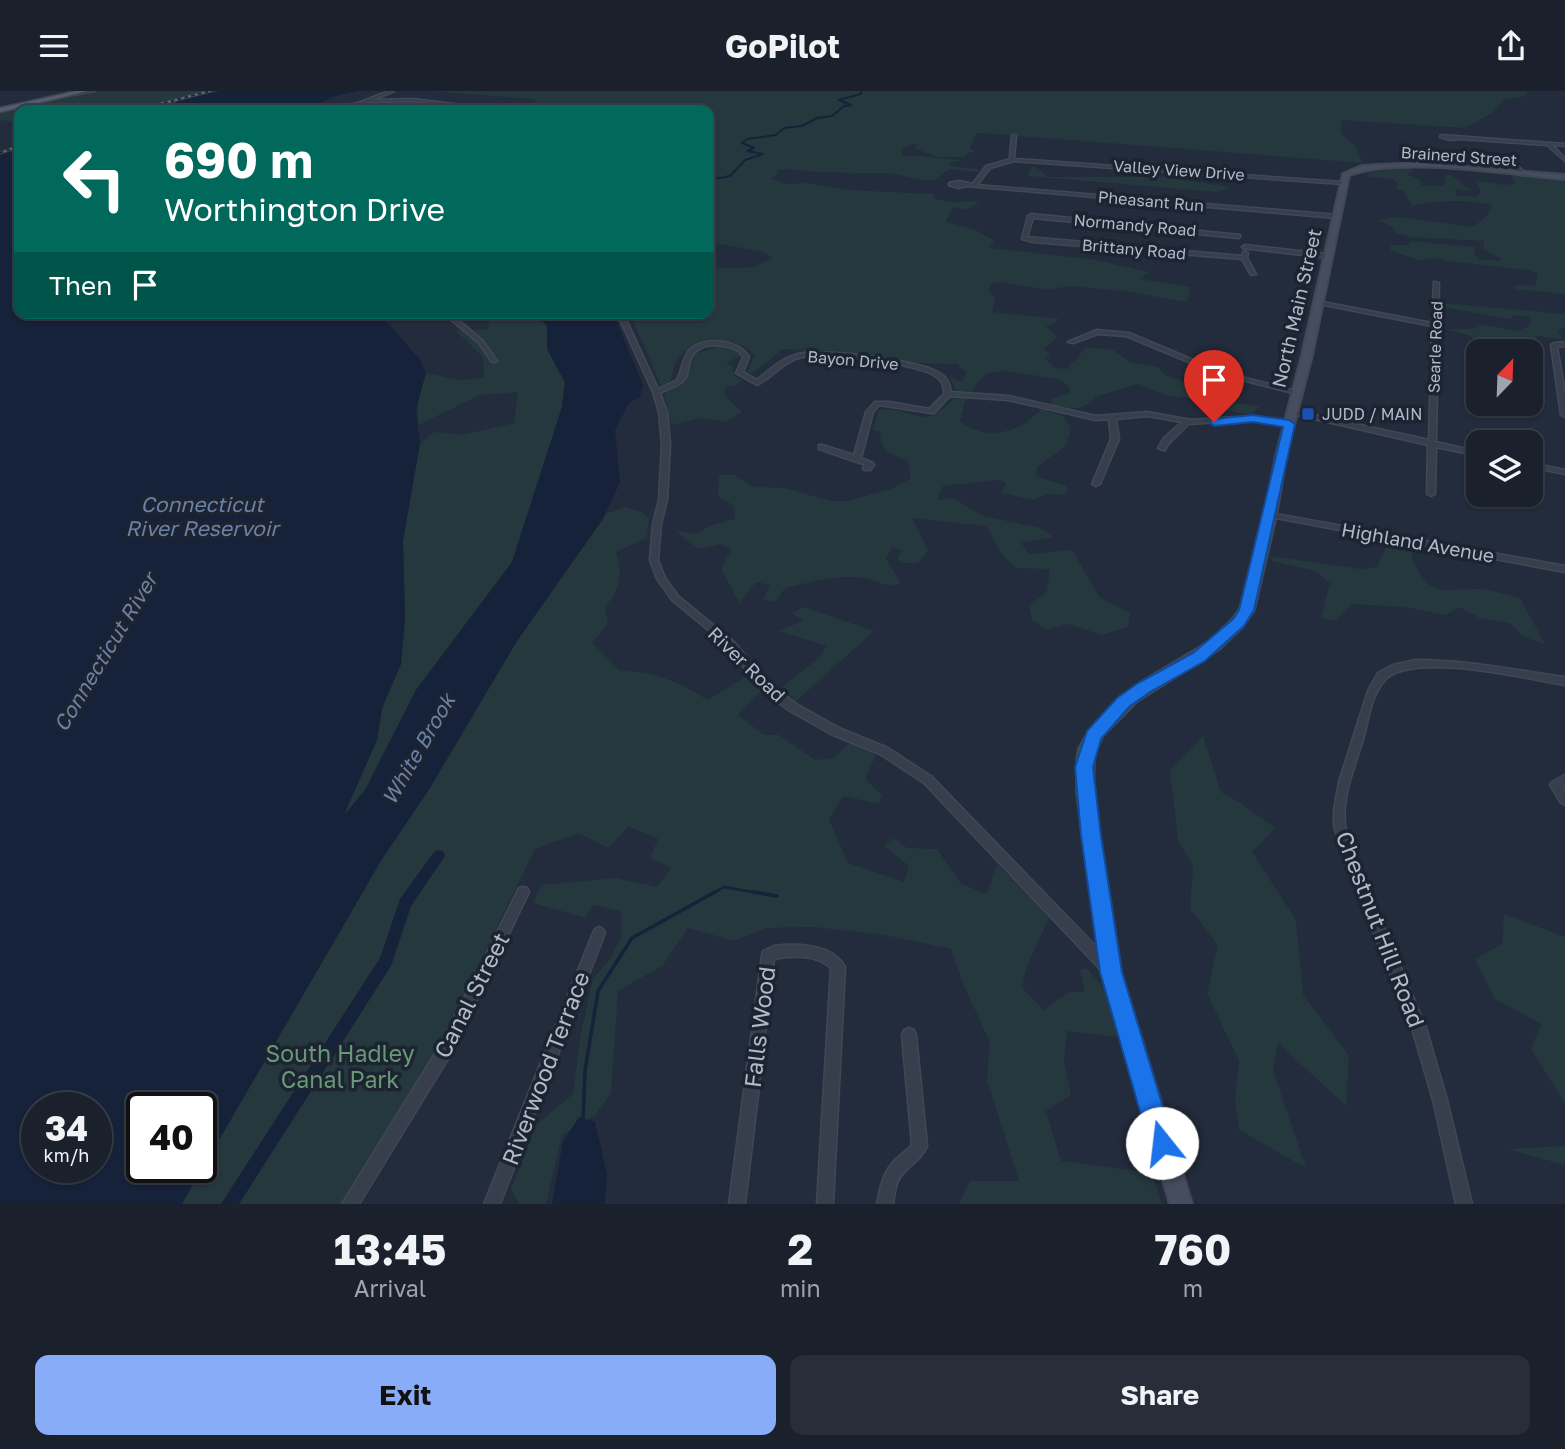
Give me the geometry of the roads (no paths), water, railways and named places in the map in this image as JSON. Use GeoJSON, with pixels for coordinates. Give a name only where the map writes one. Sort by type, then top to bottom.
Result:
{"type":"FeatureCollection","features":[{"type":"Feature","properties":{"kind":"main road"},"geometry":{"type":"LineString","coordinates":[[18,105],[85,91]]}},
{"type":"Feature","properties":{"kind":"street"},"geometry":{"type":"LineString","coordinates":[[76,92],[93,91]]}},
{"type":"Feature","properties":{"kind":"street"},"geometry":{"type":"LineString","coordinates":[[346,105],[370,100],[392,91]]}},
{"type":"Feature","properties":{"kind":"street"},"geometry":{"type":"LineString","coordinates":[[370,100],[413,100],[458,105]]}},
{"type":"Feature","properties":{"kind":"street"},"geometry":{"type":"LineString","coordinates":[[975,185],[988,167],[1014,160],[1014,136]]}},
{"type":"Feature","properties":{"kind":"street"},"geometry":{"type":"LineString","coordinates":[[1458,138],[1565,145]]}},
{"type":"Feature","properties":{"kind":"street"},"geometry":{"type":"LineString","coordinates":[[1548,144],[1565,160]]}},
{"type":"Feature","properties":{"kind":"street","name":"Valley View Drive"},"geometry":{"type":"LineString","coordinates":[[1014,160],[1348,176]]}},
{"type":"Feature","properties":{"kind":"street"},"geometry":{"type":"LineString","coordinates":[[1511,162],[1523,174]]}},
{"type":"Feature","properties":{"kind":"street","name":"Brainerd Street"},"geometry":{"type":"LineString","coordinates":[[1348,176],[1371,166],[1401,166],[1565,177]]}},
{"type":"Feature","properties":{"kind":"street","name":"North Main Street"},"geometry":{"type":"LineString","coordinates":[[1181,1204],[1111,972],[1085,792],[1084,767],[1093,736],[1123,703],[1199,657],[1239,623],[1253,589],[1336,216],[1348,176]]}},
{"type":"Feature","properties":{"kind":"street","name":"Pheasant Run"},"geometry":{"type":"LineString","coordinates":[[967,185],[1336,216]]}},
{"type":"Feature","properties":{"kind":"street","name":"Normandy Road"},"geometry":{"type":"LineString","coordinates":[[1024,238],[1031,216],[1238,236]]}},
{"type":"Feature","properties":{"kind":"street"},"geometry":{"type":"LineString","coordinates":[[1241,226],[1238,236],[1245,247],[1244,258],[1253,274]]}},
{"type":"Feature","properties":{"kind":"street","name":"Brittany Road"},"geometry":{"type":"LineString","coordinates":[[1024,238],[1244,258]]}},
{"type":"Feature","properties":{"kind":"street"},"geometry":{"type":"LineString","coordinates":[[1245,247],[1328,255]]}},
{"type":"Feature","properties":{"kind":"street","name":"Searle Road"},"geometry":{"type":"LineString","coordinates":[[1431,494],[1436,283]]}},
{"type":"Feature","properties":{"kind":"street"},"geometry":{"type":"LineString","coordinates":[[1317,303],[1434,325]]}},
{"type":"Feature","properties":{"kind":"street"},"geometry":{"type":"LineString","coordinates":[[453,319],[481,342],[494,362]]}},
{"type":"Feature","properties":{"kind":"street","name":"River Road"},"geometry":{"type":"LineString","coordinates":[[623,319],[663,412],[666,444],[663,500],[657,524],[654,560],[662,579],[675,597],[731,644],[764,686],[794,708],[837,732],[884,751],[928,780],[1111,972]]}},
{"type":"Feature","properties":{"kind":"street"},"geometry":{"type":"LineString","coordinates":[[1072,342],[1097,331],[1127,334],[1220,373],[1297,392]]}},
{"type":"Feature","properties":{"kind":"street"},"geometry":{"type":"LineString","coordinates":[[1565,344],[1555,343],[1565,415]]}},
{"type":"Feature","properties":{"kind":"street","name":"Bayon Drive"},"geometry":{"type":"LineString","coordinates":[[656,392],[671,387],[682,379],[694,350],[705,345],[719,344],[734,346],[744,351],[746,357],[739,373],[757,383],[787,360],[811,353],[884,361],[928,370],[947,384],[948,394],[931,411],[886,401],[877,403],[870,412],[858,458]]}},
{"type":"Feature","properties":{"kind":"street"},"geometry":{"type":"LineString","coordinates":[[948,394],[1004,397],[1070,414],[1112,418],[1147,414],[1186,421],[1291,418],[1466,451]]}},
{"type":"Feature","properties":{"kind":"street"},"geometry":{"type":"LineString","coordinates":[[1096,484],[1115,439],[1112,418]]}},
{"type":"Feature","properties":{"kind":"street"},"geometry":{"type":"LineString","coordinates":[[1162,448],[1164,442],[1183,428],[1186,421]]}},
{"type":"Feature","properties":{"kind":"street"},"geometry":{"type":"LineString","coordinates":[[822,447],[869,463],[867,468]]}},
{"type":"Feature","properties":{"kind":"street"},"geometry":{"type":"LineString","coordinates":[[1543,467],[1565,472]]}},
{"type":"Feature","properties":{"kind":"street","name":"Highland Avenue"},"geometry":{"type":"LineString","coordinates":[[1270,515],[1565,569]]}},
{"type":"Feature","properties":{"kind":"street","name":"Chestnut Hill Road"},"geometry":{"type":"LineString","coordinates":[[1464,1204],[1440,1100],[1419,1028],[1350,860],[1341,833],[1340,810],[1351,759],[1376,685],[1384,674],[1393,669],[1426,662],[1565,681]]}},
{"type":"Feature","properties":{"kind":"street"},"geometry":{"type":"LineString","coordinates":[[1565,779],[1556,785],[1565,800]]}},
{"type":"Feature","properties":{"kind":"street","name":"Canal Street"},"geometry":{"type":"LineString","coordinates":[[350,1204],[446,1049],[523,892]]}},
{"type":"Feature","properties":{"kind":"street","name":"Riverwood Terrace"},"geometry":{"type":"LineString","coordinates":[[492,1204],[599,933]]}},
{"type":"Feature","properties":{"kind":"street","name":"Falls Wood"},"geometry":{"type":"LineString","coordinates":[[737,1204],[765,972],[768,955],[781,949],[829,956],[837,961],[825,1204]]}},
{"type":"Feature","properties":{"kind":"street"},"geometry":{"type":"LineString","coordinates":[[885,1204],[889,1178],[903,1162],[917,1154],[920,1146],[909,1035]]}},
{"type":"Feature","properties":{"kind":"water"},"geometry":{"type":"Polygon","coordinates":[[[220,91],[357,91],[332,97],[317,105],[171,105],[220,91]]]}},
{"type":"Feature","properties":{"kind":"water","name":"Connecticut River Reservoir"},"geometry":{"type":"Polygon","coordinates":[[[14,151],[14,319],[382,319],[421,361],[426,373],[416,410],[420,443],[403,541],[405,617],[401,664],[382,708],[377,740],[344,815],[365,790],[416,690],[512,562],[562,407],[565,382],[547,349],[547,326],[541,319],[616,319],[643,385],[640,397],[629,403],[615,430],[620,482],[603,519],[517,641],[430,788],[382,859],[217,1144],[217,1092],[126,1092],[126,1183],[194,1183],[182,1204],[0,1204],[0,155],[14,151]]]}},
{"type":"Feature","properties":{"kind":"water"},"geometry":{"type":"Polygon","coordinates":[[[579,1117],[595,1122],[607,1174],[605,1204],[552,1204],[563,1142],[579,1117]]]}},
{"type":"Feature","properties":{"kind":"waterway","name":"White Brook"},"geometry":{"type":"LineString","coordinates":[[714,179],[730,176],[745,160],[763,154],[747,151],[754,148],[742,143],[747,139],[776,135],[784,128],[802,126],[817,118],[832,116],[844,106],[851,105],[839,100],[861,94],[861,91]]}},
{"type":"Feature","properties":{"kind":"waterway"},"geometry":{"type":"LineString","coordinates":[[229,1204],[386,961],[405,903],[439,856]]}},
{"type":"Feature","properties":{"kind":"waterway"},"geometry":{"type":"LineString","coordinates":[[712,894],[724,887],[764,894]]}},
{"type":"Feature","properties":{"kind":"waterway"},"geometry":{"type":"LineString","coordinates":[[583,1119],[585,1071],[598,991],[632,938],[715,892]]}},
{"type":"Feature","properties":{"kind":"waterway"},"geometry":{"type":"LineString","coordinates":[[754,892],[777,896]]}},
{"type":"Feature","properties":{"kind":"railway"},"geometry":{"type":"LineString","coordinates":[[156,105],[210,91]]}},
{"type":"Feature","properties":{"kind":"railway"},"geometry":{"type":"LineString","coordinates":[[0,153],[14,148]]}},
{"type":"Feature","properties":{"kind":"place","name":"JUDD / MAIN"},"geometry":{"type":"Point","coordinates":[1308,414]}},
{"type":"Feature","properties":{"kind":"water label","name":"Connecticut River"},"geometry":{"type":"Point","coordinates":[105,652]}},
{"type":"Feature","properties":{"kind":"park label","name":"South Hadley Canal Park"},"geometry":{"type":"Point","coordinates":[340,1066]}}]}
